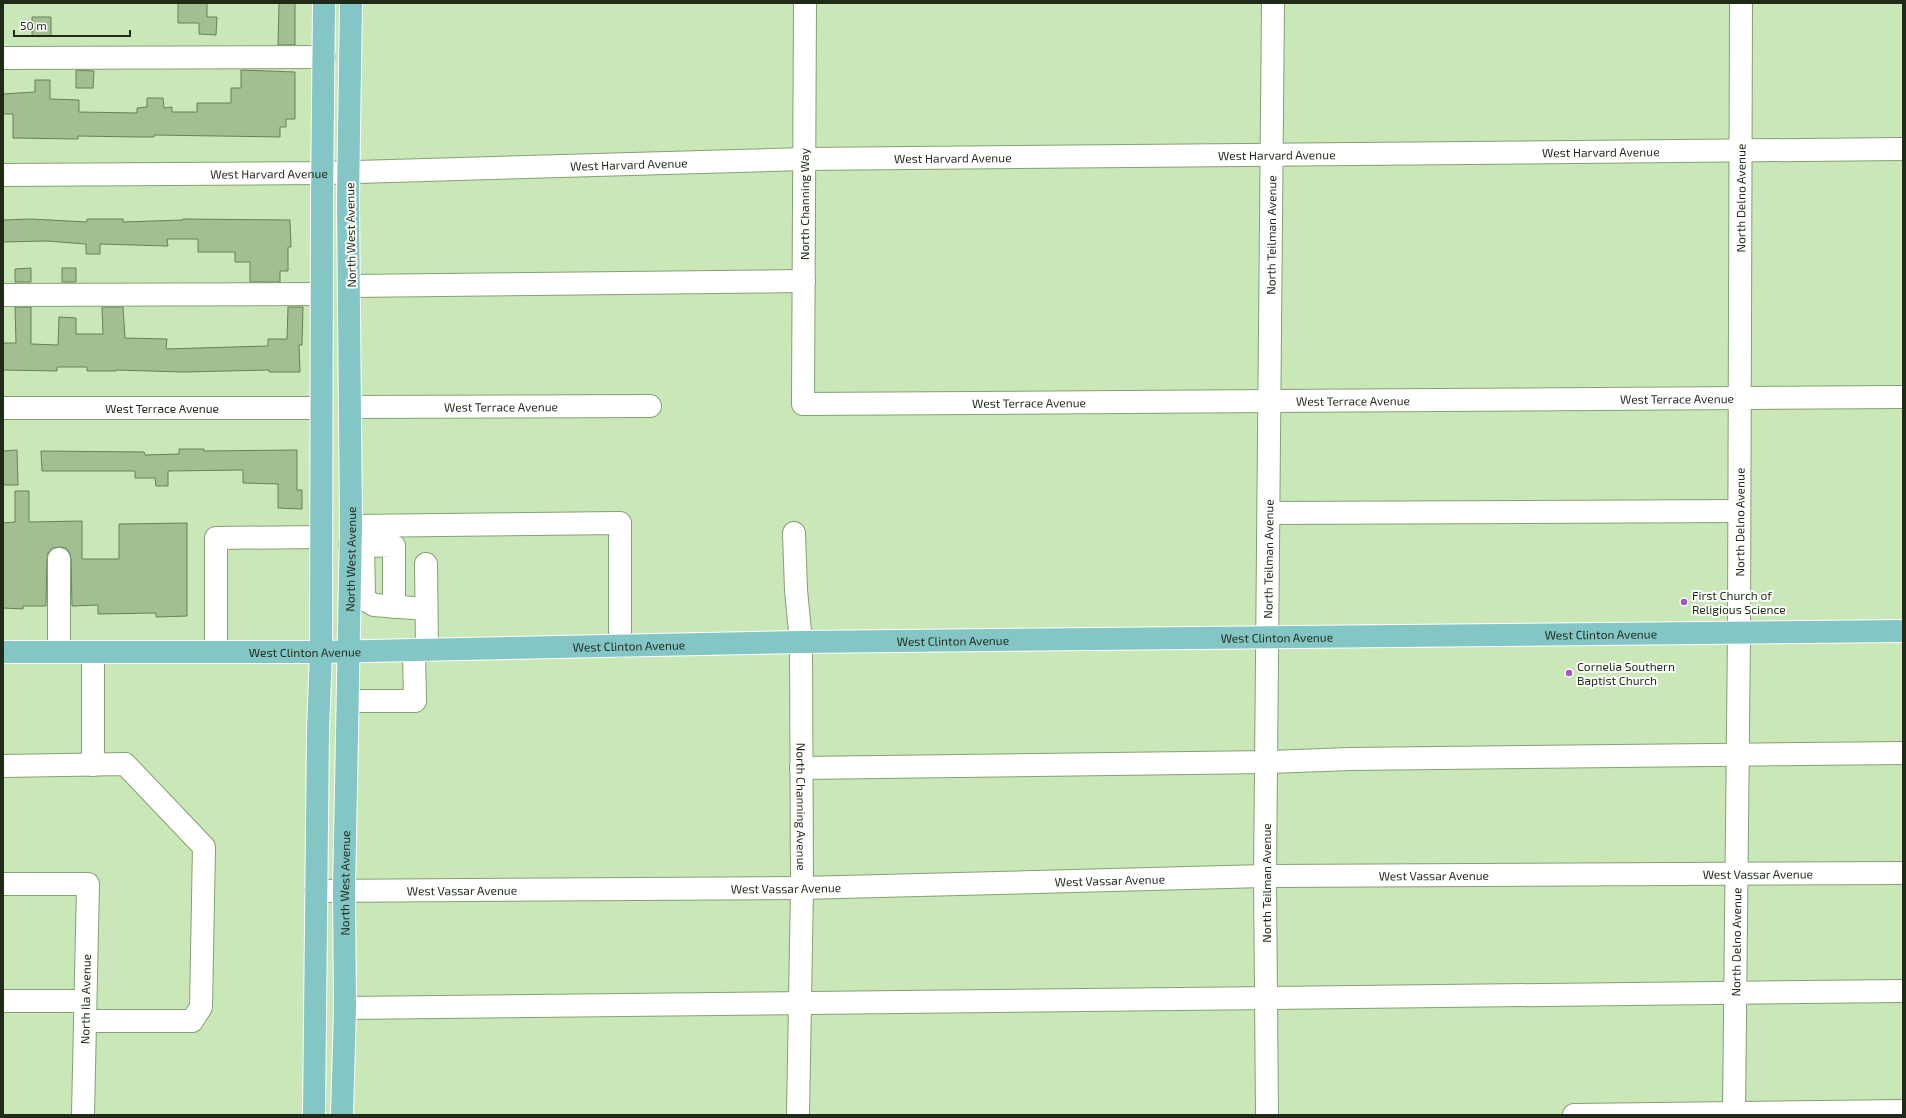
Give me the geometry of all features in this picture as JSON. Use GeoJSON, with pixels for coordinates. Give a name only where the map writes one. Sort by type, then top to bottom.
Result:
{"type":"FeatureCollection","features":[{"type":"Feature","properties":{"kind":"main road"},"geometry":{"type":"LineString","coordinates":[[314,1115],[318,728],[321,652],[324,3]]}},
{"type":"Feature","properties":{"kind":"main road","name":"North West Avenue"},"geometry":{"type":"LineString","coordinates":[[342,1115],[345,1008],[344,891],[349,652],[355,539],[351,407],[349,172],[352,3]]}},
{"type":"Feature","properties":{"kind":"main road","name":"West Clinton Avenue"},"geometry":{"type":"LineString","coordinates":[[3,652],[349,652],[801,642],[1903,631]]}},
{"type":"Feature","properties":{"kind":"street","name":"North Channing Way"},"geometry":{"type":"LineString","coordinates":[[803,404],[805,3]]}},
{"type":"Feature","properties":{"kind":"street","name":"North Teilman Avenue"},"geometry":{"type":"LineString","coordinates":[[1267,1115],[1265,876],[1273,3]]}},
{"type":"Feature","properties":{"kind":"street","name":"North Delno Avenue"},"geometry":{"type":"LineString","coordinates":[[1722,1114],[1736,992],[1741,3]]}},
{"type":"Feature","properties":{"kind":"street"},"geometry":{"type":"LineString","coordinates":[[3,58],[324,57]]}},
{"type":"Feature","properties":{"kind":"street","name":"West Harvard Avenue"},"geometry":{"type":"LineString","coordinates":[[3,175],[323,173],[804,159],[1903,149]]}},
{"type":"Feature","properties":{"kind":"street"},"geometry":{"type":"LineString","coordinates":[[350,286],[804,281]]}},
{"type":"Feature","properties":{"kind":"street"},"geometry":{"type":"LineString","coordinates":[[3,295],[322,294]]}},
{"type":"Feature","properties":{"kind":"street","name":"West Terrace Avenue"},"geometry":{"type":"LineString","coordinates":[[803,404],[1903,397]]}},
{"type":"Feature","properties":{"kind":"street","name":"West Terrace Avenue"},"geometry":{"type":"LineString","coordinates":[[351,407],[650,406]]}},
{"type":"Feature","properties":{"kind":"street","name":"West Terrace Avenue"},"geometry":{"type":"LineString","coordinates":[[3,408],[321,408]]}},
{"type":"Feature","properties":{"kind":"street"},"geometry":{"type":"LineString","coordinates":[[1269,513],[1739,511]]}},
{"type":"Feature","properties":{"kind":"street"},"geometry":{"type":"LineString","coordinates":[[355,539],[620,522],[620,646]]}},
{"type":"Feature","properties":{"kind":"street","name":"North Channing Avenue"},"geometry":{"type":"LineString","coordinates":[[794,533],[796,590],[801,642],[802,888],[798,1115]]}},
{"type":"Feature","properties":{"kind":"street"},"geometry":{"type":"LineString","coordinates":[[216,652],[216,538],[321,537]]}},
{"type":"Feature","properties":{"kind":"street"},"geometry":{"type":"LineString","coordinates":[[355,539],[394,546],[394,608]]}},
{"type":"Feature","properties":{"kind":"street"},"geometry":{"type":"LineString","coordinates":[[355,539],[364,596],[367,601],[374,605],[394,608],[426,609]]}},
{"type":"Feature","properties":{"kind":"street"},"geometry":{"type":"LineString","coordinates":[[58,559],[58,652]]}},
{"type":"Feature","properties":{"kind":"street"},"geometry":{"type":"LineString","coordinates":[[348,701],[415,701],[426,609],[426,564]]}},
{"type":"Feature","properties":{"kind":"street"},"geometry":{"type":"LineString","coordinates":[[93,652],[93,765]]}},
{"type":"Feature","properties":{"kind":"street"},"geometry":{"type":"LineString","coordinates":[[801,768],[1267,762],[1350,759],[1903,753]]}},
{"type":"Feature","properties":{"kind":"street"},"geometry":{"type":"LineString","coordinates":[[3,766],[125,764],[204,847],[201,1007],[192,1021],[85,1011],[3,1001]]}},
{"type":"Feature","properties":{"kind":"street","name":"West Vassar Avenue"},"geometry":{"type":"LineString","coordinates":[[316,891],[802,888],[1265,876],[1903,873]]}},
{"type":"Feature","properties":{"kind":"street","name":"North Ila Avenue"},"geometry":{"type":"LineString","coordinates":[[3,884],[88,884],[83,1115]]}},
{"type":"Feature","properties":{"kind":"street"},"geometry":{"type":"LineString","coordinates":[[345,1008],[1903,991]]}},
{"type":"Feature","properties":{"kind":"street"},"geometry":{"type":"LineString","coordinates":[[1574,1115],[1903,1111]]}},
{"type":"Feature","properties":{"kind":"building"},"geometry":{"type":"Polygon","coordinates":[[[178,3],[207,3],[207,17],[217,17],[216,35],[199,34],[199,23],[178,23],[178,3]]]}},
{"type":"Feature","properties":{"kind":"building"},"geometry":{"type":"Polygon","coordinates":[[[279,3],[295,3],[295,45],[278,45],[279,3]]]}},
{"type":"Feature","properties":{"kind":"building"},"geometry":{"type":"Polygon","coordinates":[[[32,17],[51,17],[51,36],[32,36],[32,17]]]}},
{"type":"Feature","properties":{"kind":"building"},"geometry":{"type":"Polygon","coordinates":[[[76,70],[94,71],[93,88],[76,88],[76,70]]]}},
{"type":"Feature","properties":{"kind":"building"},"geometry":{"type":"Polygon","coordinates":[[[241,70],[295,72],[295,119],[286,119],[286,127],[280,127],[280,137],[154,135],[154,137],[78,136],[78,139],[13,138],[13,114],[3,114],[3,94],[35,92],[35,80],[50,80],[50,99],[79,100],[79,112],[137,113],[137,108],[147,107],[147,98],[163,98],[164,108],[172,107],[172,112],[197,112],[197,103],[231,103],[231,88],[241,88],[241,70]]]}},
{"type":"Feature","properties":{"kind":"building"},"geometry":{"type":"Polygon","coordinates":[[[31,219],[87,222],[87,219],[123,219],[123,222],[183,219],[290,220],[291,247],[288,247],[288,271],[280,271],[280,282],[250,282],[250,262],[235,262],[235,252],[198,252],[198,239],[167,239],[168,246],[100,244],[100,254],[86,254],[86,244],[46,241],[3,242],[3,220],[31,219]]]}},
{"type":"Feature","properties":{"kind":"building"},"geometry":{"type":"Polygon","coordinates":[[[31,268],[31,282],[15,282],[15,269],[31,268]]]}},
{"type":"Feature","properties":{"kind":"building"},"geometry":{"type":"Polygon","coordinates":[[[62,268],[76,268],[76,282],[62,282],[62,268]]]}},
{"type":"Feature","properties":{"kind":"building"},"geometry":{"type":"Polygon","coordinates":[[[15,307],[31,307],[31,344],[58,345],[59,317],[76,318],[76,334],[103,334],[102,307],[123,307],[125,338],[167,339],[166,349],[268,346],[268,339],[287,339],[288,307],[303,307],[302,345],[299,345],[300,372],[269,372],[269,370],[184,372],[116,370],[87,371],[87,367],[57,367],[57,371],[3,370],[3,343],[16,343],[15,307]]]}},
{"type":"Feature","properties":{"kind":"building"},"geometry":{"type":"Polygon","coordinates":[[[179,449],[204,449],[204,451],[297,450],[297,490],[302,490],[302,509],[278,508],[278,484],[243,483],[243,470],[168,471],[168,486],[156,486],[155,478],[135,478],[135,471],[42,471],[41,451],[144,452],[145,455],[179,454],[179,449]]]}},
{"type":"Feature","properties":{"kind":"building"},"geometry":{"type":"Polygon","coordinates":[[[17,450],[18,485],[3,485],[3,451],[17,450]]]}},
{"type":"Feature","properties":{"kind":"building"},"geometry":{"type":"Polygon","coordinates":[[[15,491],[29,491],[29,522],[82,521],[82,559],[119,559],[119,524],[187,523],[187,616],[156,617],[156,613],[98,614],[98,605],[72,606],[70,553],[66,548],[59,547],[52,548],[48,553],[46,606],[23,606],[23,609],[3,608],[3,523],[15,522],[15,491]]]}},
{"type":"Feature","properties":{"kind":"place","name":"First Church of Religious Science"},"geometry":{"type":"Point","coordinates":[1684,602]}},
{"type":"Feature","properties":{"kind":"place","name":"Cornelia Southern Baptist Church"},"geometry":{"type":"Point","coordinates":[1569,673]}}]}
